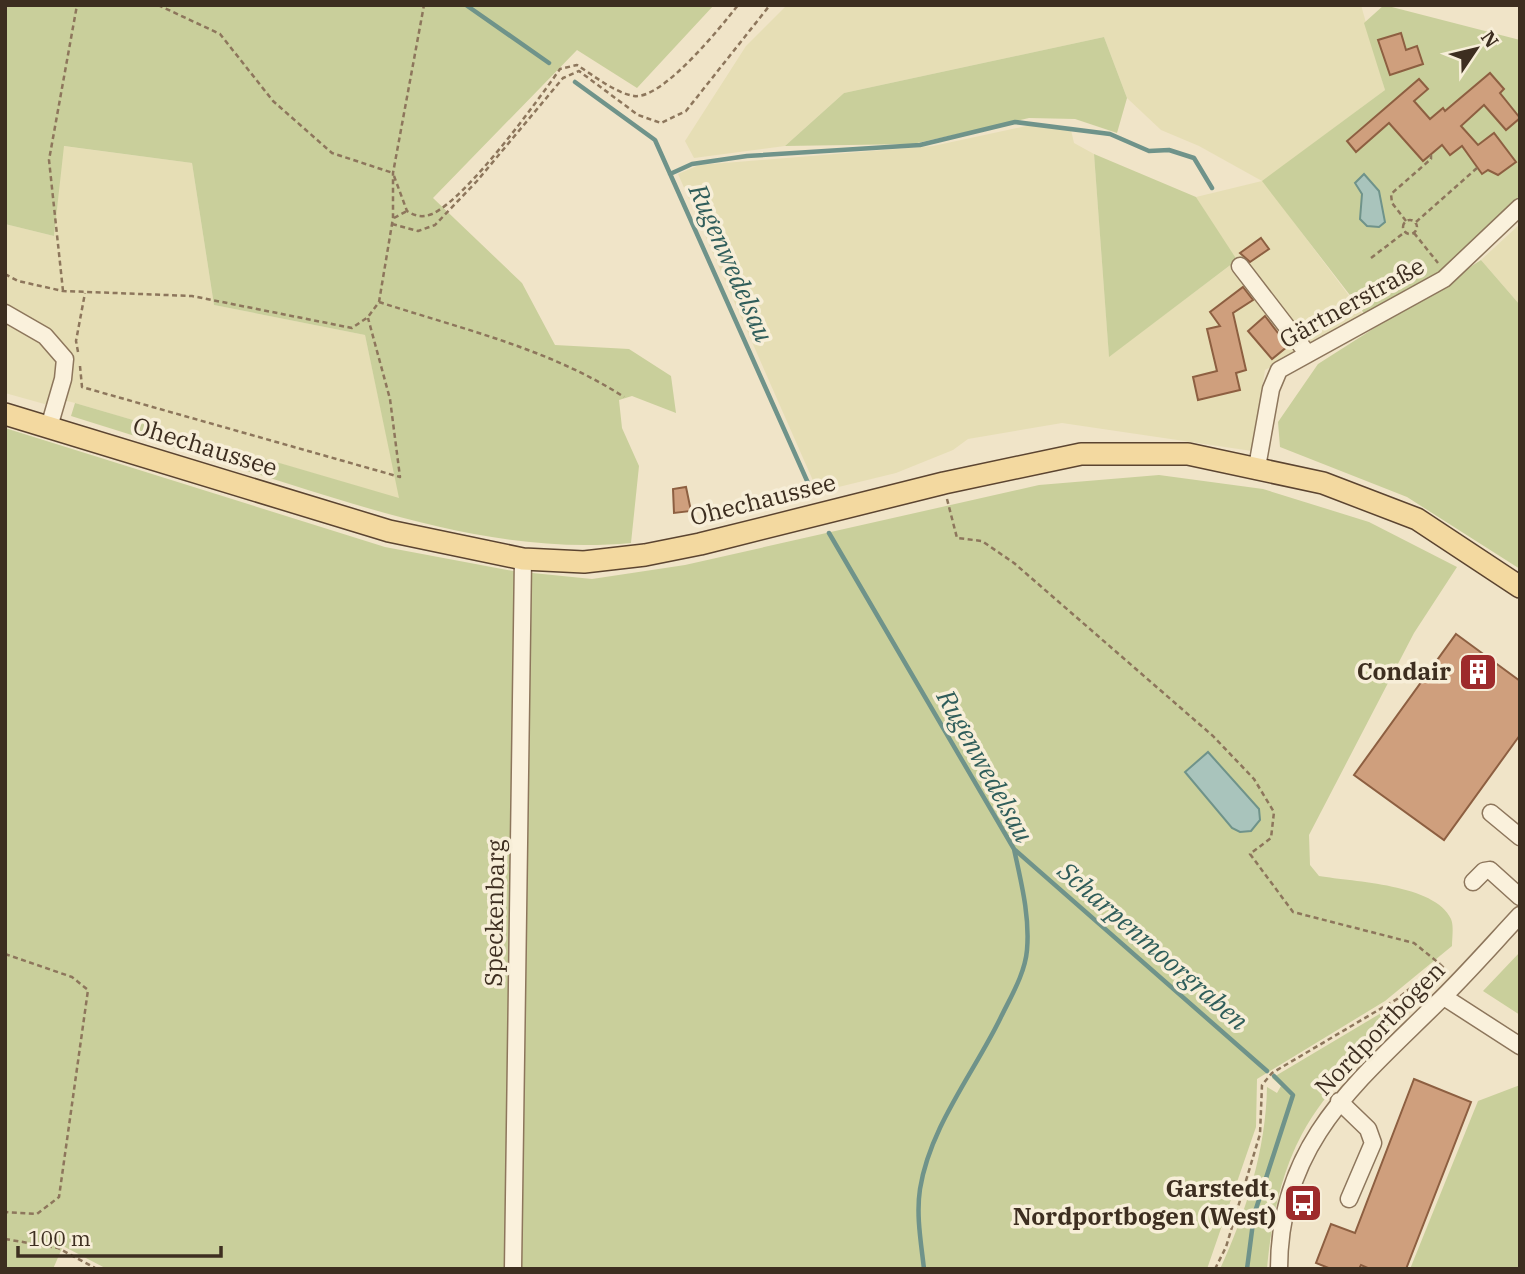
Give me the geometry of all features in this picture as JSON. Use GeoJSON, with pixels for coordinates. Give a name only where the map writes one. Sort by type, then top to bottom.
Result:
{"type":"FeatureCollection","features":[{"type":"Feature","properties":{"kind":"main road","name":"Ohechaussee"},"geometry":{"type":"LineString","coordinates":[[5,414],[389,531],[523,559],[584,562],[645,555],[944,483],[1081,454],[1188,454],[1323,483],[1417,519],[1520,587]]}},
{"type":"Feature","properties":{"kind":"street","name":"Gärtnerstraße"},"geometry":{"type":"LineString","coordinates":[[1257,467],[1274,379],[1279,370],[1307,352],[1444,279],[1520,208]]}},
{"type":"Feature","properties":{"kind":"street"},"geometry":{"type":"LineString","coordinates":[[1240,266],[1307,352]]}},
{"type":"Feature","properties":{"kind":"street"},"geometry":{"type":"LineString","coordinates":[[5,313],[45,336],[65,359],[63,379],[49,427]]}},
{"type":"Feature","properties":{"kind":"street","name":"Speckenbarg"},"geometry":{"type":"LineString","coordinates":[[513,1269],[523,559]]}},
{"type":"Feature","properties":{"kind":"street"},"geometry":{"type":"LineString","coordinates":[[1491,813],[1520,837]]}},
{"type":"Feature","properties":{"kind":"street"},"geometry":{"type":"LineString","coordinates":[[1474,882],[1484,871],[1490,870],[1520,897]]}},
{"type":"Feature","properties":{"kind":"street","name":"Nordportbogen"},"geometry":{"type":"LineString","coordinates":[[1279,1269],[1288,1205],[1301,1163],[1322,1123],[1339,1101],[1444,997],[1520,915]]}},
{"type":"Feature","properties":{"kind":"street"},"geometry":{"type":"LineString","coordinates":[[1444,997],[1520,1046]]}},
{"type":"Feature","properties":{"kind":"street"},"geometry":{"type":"LineString","coordinates":[[1339,1101],[1368,1129],[1373,1143],[1349,1199]]}},
{"type":"Feature","properties":{"kind":"path"},"geometry":{"type":"LineString","coordinates":[[63,291],[49,160],[78,5]]}},
{"type":"Feature","properties":{"kind":"path"},"geometry":{"type":"LineString","coordinates":[[158,5],[220,34],[273,101],[332,153],[393,173]]}},
{"type":"Feature","properties":{"kind":"path"},"geometry":{"type":"LineString","coordinates":[[5,274],[18,281],[63,291],[192,296],[352,328],[368,317],[379,302],[393,218],[393,173],[424,5]]}},
{"type":"Feature","properties":{"kind":"path"},"geometry":{"type":"LineString","coordinates":[[393,173],[407,211],[417,217],[430,215],[450,202],[532,110],[559,69],[577,65],[622,91],[643,96],[659,88],[692,57],[738,5]]}},
{"type":"Feature","properties":{"kind":"path"},"geometry":{"type":"LineString","coordinates":[[392,225],[418,231],[435,225],[477,181],[563,78],[579,71],[638,115],[661,123],[686,111],[770,5]]}},
{"type":"Feature","properties":{"kind":"path"},"geometry":{"type":"LineString","coordinates":[[1405,232],[1406,221],[1392,203],[1391,194],[1431,159],[1431,155]]}},
{"type":"Feature","properties":{"kind":"path"},"geometry":{"type":"LineString","coordinates":[[1414,233],[1416,222],[1478,169]]}},
{"type":"Feature","properties":{"kind":"path"},"geometry":{"type":"LineString","coordinates":[[393,218],[407,211]]}},
{"type":"Feature","properties":{"kind":"path"},"geometry":{"type":"LineString","coordinates":[[1406,221],[1416,222]]}},
{"type":"Feature","properties":{"kind":"path"},"geometry":{"type":"LineString","coordinates":[[1371,258],[1405,232],[1414,233],[1441,268]]}},
{"type":"Feature","properties":{"kind":"path"},"geometry":{"type":"LineString","coordinates":[[85,293],[76,341],[82,387],[400,477],[390,399],[368,317]]}},
{"type":"Feature","properties":{"kind":"path"},"geometry":{"type":"LineString","coordinates":[[379,302],[536,352],[574,367],[624,397]]}},
{"type":"Feature","properties":{"kind":"path"},"geometry":{"type":"LineString","coordinates":[[944,483],[957,538],[982,541],[1014,563],[1213,736],[1254,779],[1274,813],[1271,838],[1250,854],[1293,912],[1414,943],[1457,982]]}},
{"type":"Feature","properties":{"kind":"path"},"geometry":{"type":"LineString","coordinates":[[5,954],[24,963],[72,977],[88,990],[59,1197],[37,1214],[5,1212]]}},
{"type":"Feature","properties":{"kind":"path"},"geometry":{"type":"LineString","coordinates":[[1215,1269],[1226,1247],[1260,1134],[1262,1085],[1272,1073],[1397,999],[1440,964]]}},
{"type":"Feature","properties":{"kind":"path"},"geometry":{"type":"LineString","coordinates":[[5,1238],[58,1248],[97,1269]]}},
{"type":"Feature","properties":{"kind":"shaded area"},"geometry":{"type":"Polygon","coordinates":[[[787,5],[1361,5],[1385,90],[1263,181],[1365,317],[1265,370],[1252,451],[1062,423],[968,439],[953,450],[896,473],[818,492],[678,174],[699,165],[933,146],[1031,125],[1071,130],[1074,143],[1094,154],[1109,356],[1236,261],[1196,197],[1262,181],[1199,146],[1161,130],[1127,98],[1104,37],[844,93],[785,146],[694,158],[685,141],[746,46],[787,5]]]}},
{"type":"Feature","properties":{"kind":"shaded area"},"geometry":{"type":"Polygon","coordinates":[[[63,146],[192,163],[214,305],[365,335],[400,499],[75,403],[51,397],[48,405],[5,393],[5,224],[54,236],[63,146]]]}},
{"type":"Feature","properties":{"kind":"shaded area"},"geometry":{"type":"Polygon","coordinates":[[[1520,224],[1520,305],[1481,260],[1520,224]]]}},
{"type":"Feature","properties":{"kind":"green space"},"geometry":{"type":"Polygon","coordinates":[[[5,5],[714,5],[637,88],[577,50],[433,198],[522,283],[555,345],[629,349],[671,376],[676,413],[632,396],[619,400],[622,428],[639,466],[631,543],[543,543],[457,531],[373,510],[71,416],[75,403],[399,498],[365,335],[214,305],[192,163],[64,146],[54,236],[5,224],[5,5]]]}},
{"type":"Feature","properties":{"kind":"green space"},"geometry":{"type":"Polygon","coordinates":[[[1384,5],[1520,40],[1520,201],[1445,271],[1366,316],[1262,181],[1385,90],[1364,23],[1384,5]]]}},
{"type":"Feature","properties":{"kind":"green space"},"geometry":{"type":"Polygon","coordinates":[[[1104,37],[1127,98],[1117,133],[1075,119],[1029,118],[913,144],[785,146],[844,93],[1104,37]]]}},
{"type":"Feature","properties":{"kind":"green space"},"geometry":{"type":"Polygon","coordinates":[[[1094,154],[1196,197],[1237,260],[1109,357],[1094,154]]]}},
{"type":"Feature","properties":{"kind":"green space"},"geometry":{"type":"Polygon","coordinates":[[[1481,260],[1520,305],[1520,569],[1407,497],[1280,447],[1278,422],[1318,364],[1481,260]]]}},
{"type":"Feature","properties":{"kind":"green space"},"geometry":{"type":"Polygon","coordinates":[[[5,428],[385,547],[513,571],[592,579],[685,565],[1039,485],[1159,475],[1263,489],[1369,522],[1457,567],[1414,633],[1309,835],[1310,865],[1319,876],[1392,887],[1429,898],[1442,907],[1451,919],[1452,946],[1385,1001],[1257,1079],[1256,1127],[1207,1269],[107,1269],[63,1246],[53,1269],[5,1269],[5,428]]]}},
{"type":"Feature","properties":{"kind":"green space"},"geometry":{"type":"Polygon","coordinates":[[[1520,952],[1520,1015],[1483,991],[1520,952]]]}},
{"type":"Feature","properties":{"kind":"green space"},"geometry":{"type":"Polygon","coordinates":[[[1427,980],[1432,990],[1345,1075],[1302,1134],[1288,1166],[1278,1200],[1267,1269],[1220,1269],[1238,1226],[1259,1157],[1267,1087],[1277,1093],[1281,1086],[1272,1078],[1398,1003],[1427,980]]]}},
{"type":"Feature","properties":{"kind":"green space"},"geometry":{"type":"Polygon","coordinates":[[[1520,1085],[1520,1269],[1410,1269],[1478,1101],[1520,1085]]]}},
{"type":"Feature","properties":{"kind":"water"},"geometry":{"type":"Polygon","coordinates":[[[1364,174],[1379,191],[1385,222],[1379,227],[1367,226],[1360,219],[1362,194],[1355,183],[1364,174]]]}},
{"type":"Feature","properties":{"kind":"water"},"geometry":{"type":"Polygon","coordinates":[[[1208,752],[1259,809],[1260,820],[1251,831],[1240,832],[1232,828],[1185,772],[1208,752]]]}},
{"type":"Feature","properties":{"kind":"building"},"geometry":{"type":"Polygon","coordinates":[[[1401,33],[1406,50],[1417,46],[1423,64],[1390,75],[1378,40],[1401,33]]]}},
{"type":"Feature","properties":{"kind":"building"},"geometry":{"type":"Polygon","coordinates":[[[1490,73],[1504,89],[1500,93],[1520,118],[1506,130],[1484,105],[1461,126],[1478,145],[1494,133],[1516,162],[1498,175],[1488,170],[1482,174],[1462,146],[1450,155],[1442,145],[1423,161],[1389,123],[1356,152],[1347,141],[1419,79],[1428,89],[1414,101],[1430,119],[1443,108],[1445,111],[1490,73]]]}},
{"type":"Feature","properties":{"kind":"building"},"geometry":{"type":"Polygon","coordinates":[[[1261,238],[1269,249],[1250,262],[1240,253],[1261,238]]]}},
{"type":"Feature","properties":{"kind":"building"},"geometry":{"type":"Polygon","coordinates":[[[1243,287],[1253,300],[1233,313],[1246,370],[1236,373],[1240,390],[1198,400],[1193,377],[1217,371],[1207,329],[1220,326],[1210,312],[1243,287]]]}},
{"type":"Feature","properties":{"kind":"building"},"geometry":{"type":"Polygon","coordinates":[[[1265,316],[1288,346],[1272,359],[1248,331],[1265,316]]]}},
{"type":"Feature","properties":{"kind":"building"},"geometry":{"type":"Polygon","coordinates":[[[686,487],[691,511],[674,513],[673,489],[686,487]]]}},
{"type":"Feature","properties":{"kind":"building"},"geometry":{"type":"Polygon","coordinates":[[[1456,634],[1520,681],[1520,735],[1444,840],[1354,775],[1456,634]]]}},
{"type":"Feature","properties":{"kind":"building"},"geometry":{"type":"Polygon","coordinates":[[[1414,1079],[1471,1102],[1406,1269],[1370,1269],[1361,1265],[1359,1269],[1331,1269],[1316,1263],[1331,1224],[1355,1233],[1414,1079]]]}},
{"type":"Feature","properties":{"kind":"waterway","name":"Rugenwedelsau"},"geometry":{"type":"LineString","coordinates":[[466,5],[549,63]]}},
{"type":"Feature","properties":{"kind":"waterway","name":"Rugenwedelsau"},"geometry":{"type":"LineString","coordinates":[[575,82],[655,140],[812,492]]}},
{"type":"Feature","properties":{"kind":"waterway"},"geometry":{"type":"LineString","coordinates":[[670,174],[692,164],[747,156],[920,145],[1015,122],[1110,134],[1149,151],[1169,150],[1194,158],[1212,188]]}},
{"type":"Feature","properties":{"kind":"waterway","name":"Rugenwedelsau"},"geometry":{"type":"LineString","coordinates":[[829,533],[1014,849],[1026,912],[1027,950],[1020,977],[989,1040],[943,1122],[925,1166],[919,1209],[924,1269]]}},
{"type":"Feature","properties":{"kind":"waterway","name":"Scharpenmoorgraben"},"geometry":{"type":"LineString","coordinates":[[1015,850],[1267,1071]]}},
{"type":"Feature","properties":{"kind":"waterway","name":"Scharpenmoorgraben"},"geometry":{"type":"LineString","coordinates":[[1247,1269],[1254,1215],[1293,1095],[1274,1076]]}},
{"type":"Feature","properties":{"kind":"place","name":"Condair"},"geometry":{"type":"Point","coordinates":[1478,672]}},
{"type":"Feature","properties":{"kind":"place","name":"Garstedt, Nordportbogen (West)"},"geometry":{"type":"Point","coordinates":[1303,1203]}}]}
